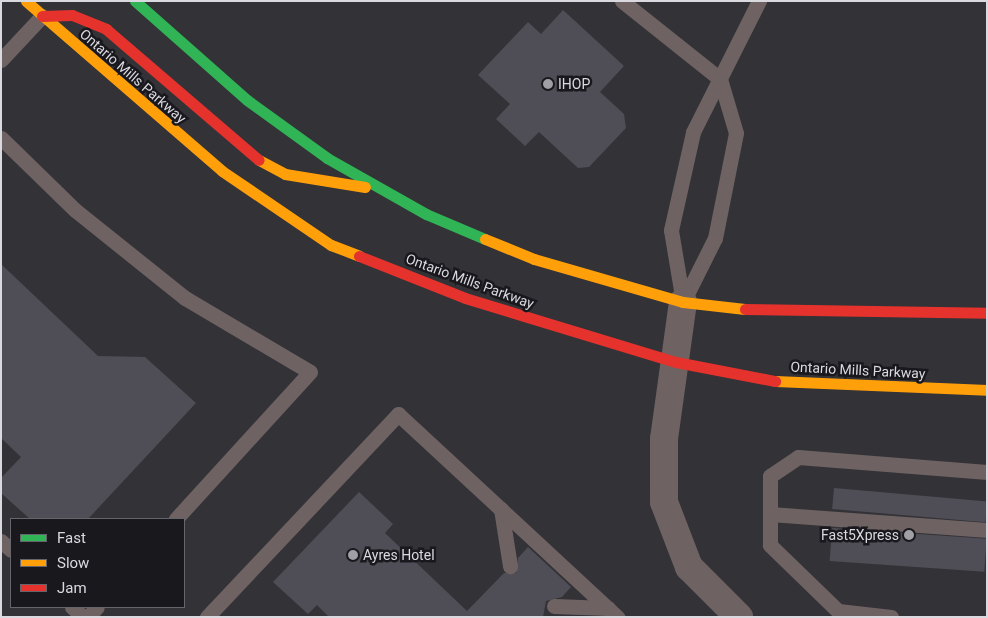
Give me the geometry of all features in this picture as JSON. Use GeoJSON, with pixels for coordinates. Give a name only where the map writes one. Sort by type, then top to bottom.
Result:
{"type":"FeatureCollection","features":[{"type":"Feature","properties":{"kind":"main road","name":"Ontario Mills Parkway"},"geometry":{"type":"LineString","coordinates":[[26,1],[222,171],[331,245],[465,298],[676,362],[762,380],[987,390]]}},
{"type":"Feature","properties":{"kind":"main road"},"geometry":{"type":"LineString","coordinates":[[135,1],[247,100],[376,189],[534,259],[683,302],[765,311],[987,313]]}},
{"type":"Feature","properties":{"kind":"main road"},"geometry":{"type":"LineString","coordinates":[[42,16],[72,16],[106,29],[245,152],[285,174],[376,189]]}},
{"type":"Feature","properties":{"kind":"street"},"geometry":{"type":"LineString","coordinates":[[683,302],[664,439],[664,502],[689,567],[739,617]]}},
{"type":"Feature","properties":{"kind":"lane"},"geometry":{"type":"LineString","coordinates":[[622,1],[720,79],[736,133],[715,238],[683,302]]}},
{"type":"Feature","properties":{"kind":"lane"},"geometry":{"type":"LineString","coordinates":[[683,302],[671,230],[694,132],[759,1]]}},
{"type":"Feature","properties":{"kind":"lane"},"geometry":{"type":"LineString","coordinates":[[1,60],[42,16]]}},
{"type":"Feature","properties":{"kind":"lane"},"geometry":{"type":"LineString","coordinates":[[1,138],[75,210],[185,298],[310,372],[177,518]]}},
{"type":"Feature","properties":{"kind":"lane"},"geometry":{"type":"LineString","coordinates":[[206,617],[398,414],[613,613]]}},
{"type":"Feature","properties":{"kind":"lane"},"geometry":{"type":"LineString","coordinates":[[891,617],[838,611],[770,545],[770,476],[798,457],[987,472]]}},
{"type":"Feature","properties":{"kind":"lane"},"geometry":{"type":"LineString","coordinates":[[501,509],[510,566]]}},
{"type":"Feature","properties":{"kind":"lane"},"geometry":{"type":"LineString","coordinates":[[770,514],[987,530]]}},
{"type":"Feature","properties":{"kind":"lane"},"geometry":{"type":"LineString","coordinates":[[554,606],[613,613]]}},
{"type":"Feature","properties":{"kind":"lane"},"geometry":{"type":"LineString","coordinates":[[73,608],[83,617]]}},
{"type":"Feature","properties":{"kind":"building","name":"IHOP"},"geometry":{"type":"Polygon","coordinates":[[[563,10],[624,66],[600,92],[624,114],[626,128],[589,167],[578,168],[539,132],[525,146],[496,119],[510,104],[478,75],[528,22],[541,34],[563,10]]]}},
{"type":"Feature","properties":{"kind":"building"},"geometry":{"type":"Polygon","coordinates":[[[1,264],[98,356],[145,357],[196,403],[89,518],[29,518],[1,493],[1,478],[21,457],[1,438],[1,264]]]}},
{"type":"Feature","properties":{"kind":"building"},"geometry":{"type":"Polygon","coordinates":[[[834,488],[987,501],[986,522],[832,509],[834,488]]]}},
{"type":"Feature","properties":{"kind":"building","name":"Ayres Hotel"},"geometry":{"type":"Polygon","coordinates":[[[359,492],[393,524],[385,533],[467,611],[504,573],[516,573],[518,558],[528,547],[571,587],[562,597],[546,601],[543,617],[329,617],[317,605],[308,614],[273,582],[359,492]]]}},
{"type":"Feature","properties":{"kind":"building"},"geometry":{"type":"Polygon","coordinates":[[[832,528],[987,539],[984,572],[830,561],[832,528]]]}},
{"type":"Feature","properties":{"kind":"traffic: fast"},"geometry":{"type":"LineString","coordinates":[[135,1],[247,100],[327,158],[426,214],[485,239]]}},
{"type":"Feature","properties":{"kind":"traffic: slow"},"geometry":{"type":"LineString","coordinates":[[26,1],[222,171],[331,245],[359,256]]}},
{"type":"Feature","properties":{"kind":"traffic: slow"},"geometry":{"type":"LineString","coordinates":[[259,160],[285,174],[365,187]]}},
{"type":"Feature","properties":{"kind":"traffic: slow"},"geometry":{"type":"LineString","coordinates":[[485,239],[534,259],[683,302],[745,309]]}},
{"type":"Feature","properties":{"kind":"traffic: slow"},"geometry":{"type":"LineString","coordinates":[[775,381],[987,390]]}},
{"type":"Feature","properties":{"kind":"traffic: jam"},"geometry":{"type":"LineString","coordinates":[[42,16],[72,15],[106,29],[259,160]]}},
{"type":"Feature","properties":{"kind":"traffic: jam"},"geometry":{"type":"LineString","coordinates":[[359,256],[465,298],[676,362],[775,381]]}},
{"type":"Feature","properties":{"kind":"traffic: jam"},"geometry":{"type":"LineString","coordinates":[[745,309],[987,313]]}},
{"type":"Feature","properties":{"kind":"place","name":"IHOP"},"geometry":{"type":"Point","coordinates":[548,84]}},
{"type":"Feature","properties":{"kind":"place","name":"Fast5Xpress"},"geometry":{"type":"Point","coordinates":[909,535]}},
{"type":"Feature","properties":{"kind":"place","name":"Ayres Hotel"},"geometry":{"type":"Point","coordinates":[353,555]}}]}
